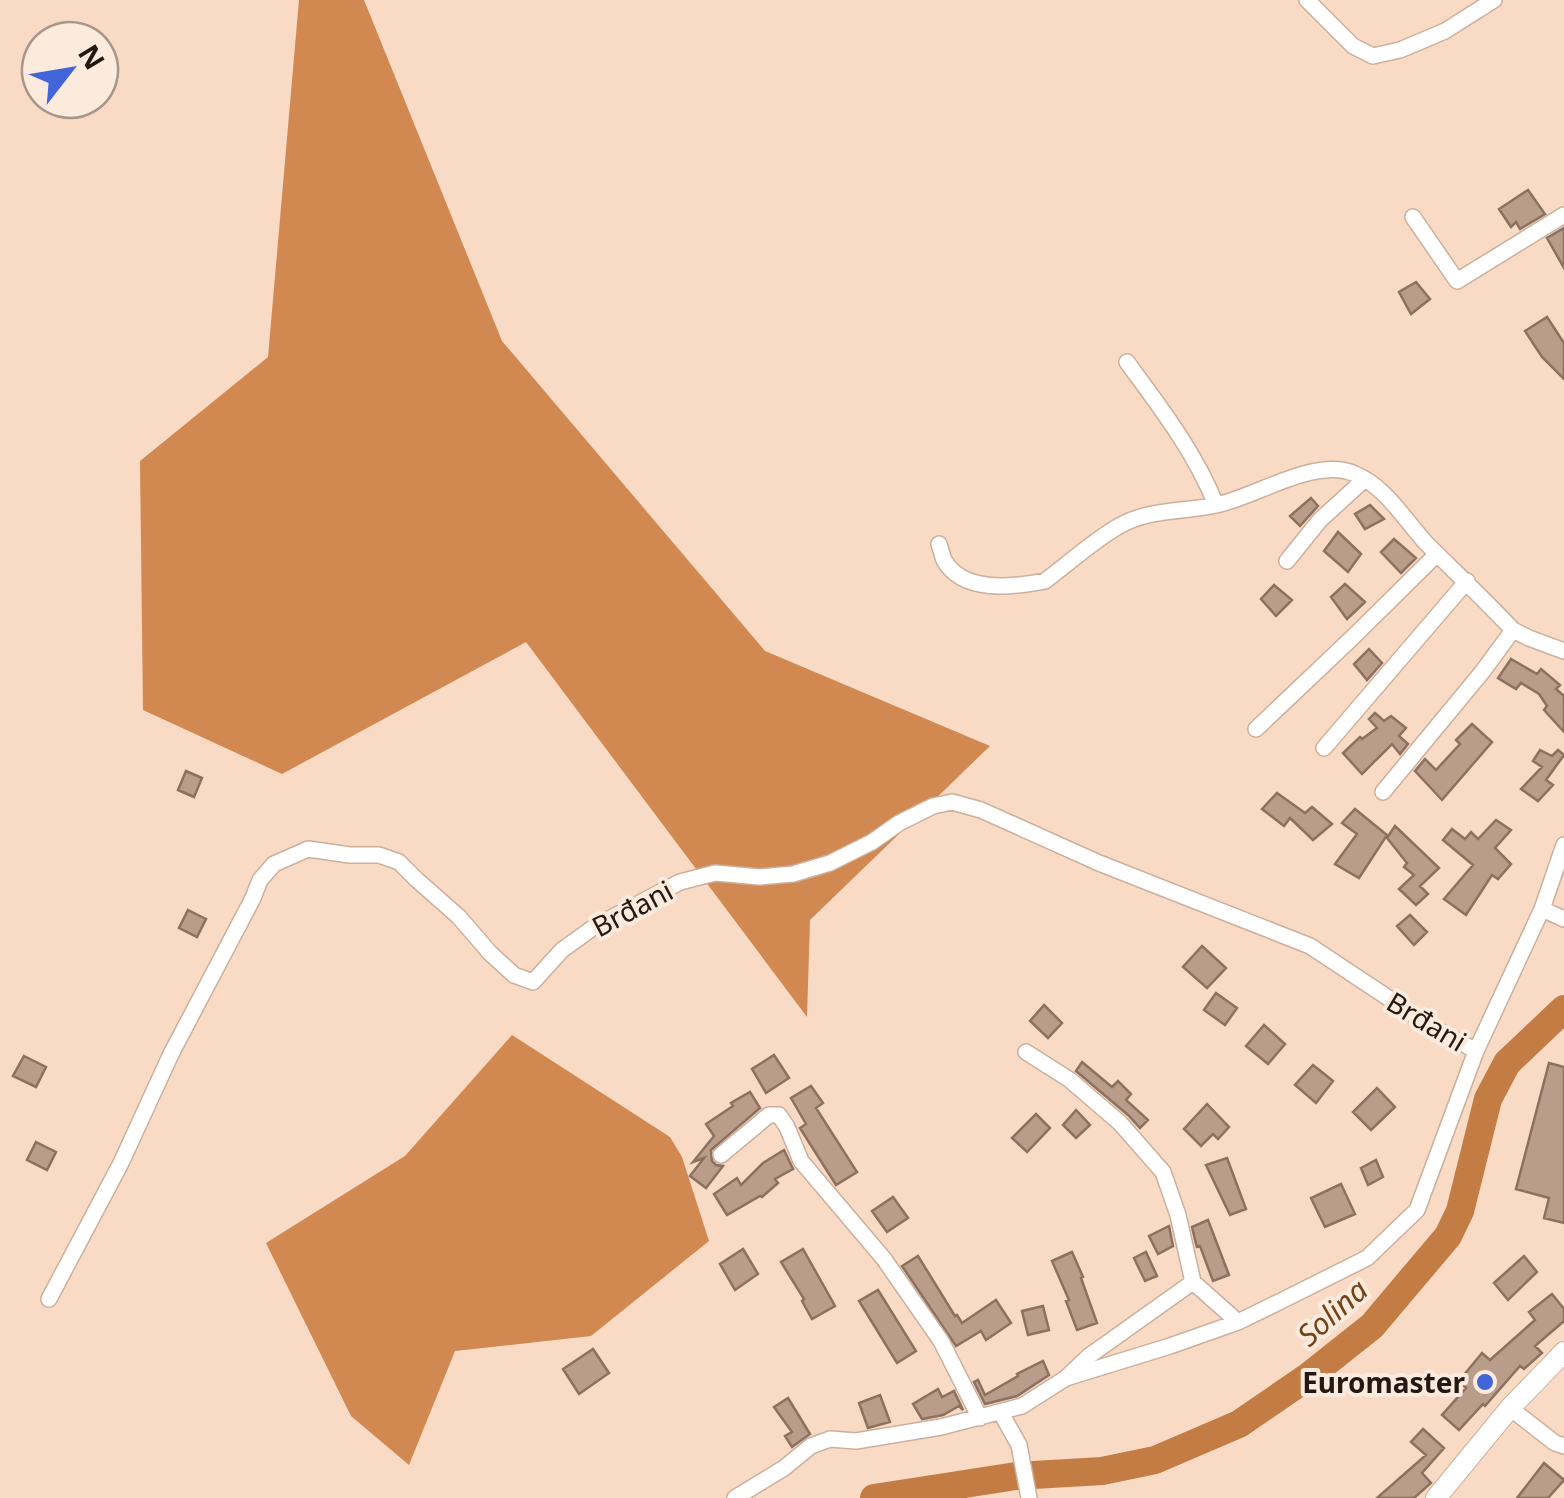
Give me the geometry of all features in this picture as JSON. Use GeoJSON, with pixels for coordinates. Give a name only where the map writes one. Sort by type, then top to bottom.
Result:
{"type":"FeatureCollection","features":[{"type":"Feature","properties":{"kind":"main road"},"geometry":{"type":"LineString","coordinates":[[1436,1498],[1510,1408],[1564,1352]]}},
{"type":"Feature","properties":{"kind":"street"},"geometry":{"type":"LineString","coordinates":[[1306,0],[1352,46],[1373,56],[1445,32],[1494,0]]}},
{"type":"Feature","properties":{"kind":"street"},"geometry":{"type":"LineString","coordinates":[[1413,217],[1457,282],[1564,215]]}},
{"type":"Feature","properties":{"kind":"street"},"geometry":{"type":"LineString","coordinates":[[1126,362],[1204,474],[1216,505]]}},
{"type":"Feature","properties":{"kind":"street"},"geometry":{"type":"LineString","coordinates":[[939,544],[944,561],[956,575],[976,583],[1001,586],[1032,584],[1045,581],[1118,526],[1140,516],[1216,505],[1309,473],[1351,471],[1393,503],[1437,554],[1513,630],[1564,651]]}},
{"type":"Feature","properties":{"kind":"street"},"geometry":{"type":"LineString","coordinates":[[1287,561],[1320,520],[1365,479]]}},
{"type":"Feature","properties":{"kind":"street"},"geometry":{"type":"LineString","coordinates":[[1256,729],[1437,554]]}},
{"type":"Feature","properties":{"kind":"street"},"geometry":{"type":"LineString","coordinates":[[1324,748],[1466,581]]}},
{"type":"Feature","properties":{"kind":"street"},"geometry":{"type":"LineString","coordinates":[[1383,792],[1513,630]]}},
{"type":"Feature","properties":{"kind":"street","name":"Brđani"},"geometry":{"type":"LineString","coordinates":[[49,1299],[121,1163],[171,1054],[260,880],[274,864],[308,848],[350,856],[379,855],[399,862],[460,917],[490,954],[514,975],[533,982],[562,950],[594,927],[680,882],[716,873],[760,877],[793,874],[830,863],[933,806],[952,802],[980,810],[1099,863],[1310,946],[1426,1023],[1476,1051]]}},
{"type":"Feature","properties":{"kind":"street","name":"Brđani"},"geometry":{"type":"LineString","coordinates":[[1066,1378],[1238,1322],[1367,1258],[1417,1210],[1476,1051],[1542,910],[1564,845]]}},
{"type":"Feature","properties":{"kind":"street"},"geometry":{"type":"LineString","coordinates":[[1542,910],[1564,919]]}},
{"type":"Feature","properties":{"kind":"street"},"geometry":{"type":"LineString","coordinates":[[1026,1052],[1070,1080],[1120,1123],[1163,1172],[1178,1215],[1192,1282],[1238,1322]]}},
{"type":"Feature","properties":{"kind":"street"},"geometry":{"type":"LineString","coordinates":[[721,1155],[769,1115],[779,1115],[801,1161],[884,1259],[941,1341],[980,1418]]}},
{"type":"Feature","properties":{"kind":"street"},"geometry":{"type":"LineString","coordinates":[[735,1498],[811,1446],[830,1439],[856,1441],[980,1418],[1022,1406],[1066,1378],[1089,1356],[1192,1282]]}},
{"type":"Feature","properties":{"kind":"street"},"geometry":{"type":"LineString","coordinates":[[1510,1408],[1564,1446]]}},
{"type":"Feature","properties":{"kind":"street"},"geometry":{"type":"LineString","coordinates":[[1001,1413],[1019,1444],[1027,1494]]}},
{"type":"Feature","properties":{"kind":"shaded area"},"geometry":{"type":"Polygon","coordinates":[[[299,0],[364,0],[502,341],[765,651],[990,746],[810,920],[807,1017],[526,642],[282,774],[143,710],[140,461],[268,357],[299,0]]]}},
{"type":"Feature","properties":{"kind":"shaded area"},"geometry":{"type":"Polygon","coordinates":[[[512,1035],[670,1137],[682,1157],[709,1241],[591,1336],[455,1351],[409,1465],[351,1416],[266,1243],[405,1156],[512,1035]]]}},
{"type":"Feature","properties":{"kind":"building"},"geometry":{"type":"Polygon","coordinates":[[[1528,190],[1545,214],[1520,229],[1516,222],[1511,227],[1499,209],[1528,190]]]}},
{"type":"Feature","properties":{"kind":"building"},"geometry":{"type":"Polygon","coordinates":[[[1564,228],[1564,268],[1547,238],[1564,228]]]}},
{"type":"Feature","properties":{"kind":"building"},"geometry":{"type":"Polygon","coordinates":[[[1416,282],[1430,299],[1411,314],[1399,292],[1416,282]]]}},
{"type":"Feature","properties":{"kind":"building"},"geometry":{"type":"Polygon","coordinates":[[[1547,317],[1564,343],[1564,379],[1542,357],[1525,331],[1547,317]]]}},
{"type":"Feature","properties":{"kind":"building"},"geometry":{"type":"Polygon","coordinates":[[[1311,498],[1318,506],[1300,526],[1290,516],[1311,498]]]}},
{"type":"Feature","properties":{"kind":"building"},"geometry":{"type":"Polygon","coordinates":[[[1370,505],[1384,519],[1365,529],[1355,514],[1370,505]]]}},
{"type":"Feature","properties":{"kind":"building"},"geometry":{"type":"Polygon","coordinates":[[[1338,532],[1361,554],[1348,572],[1324,551],[1338,532]]]}},
{"type":"Feature","properties":{"kind":"building"},"geometry":{"type":"Polygon","coordinates":[[[1394,539],[1416,558],[1401,573],[1381,552],[1394,539]]]}},
{"type":"Feature","properties":{"kind":"building"},"geometry":{"type":"Polygon","coordinates":[[[1345,584],[1365,602],[1347,619],[1331,597],[1345,584]]]}},
{"type":"Feature","properties":{"kind":"building"},"geometry":{"type":"Polygon","coordinates":[[[1274,585],[1292,600],[1276,616],[1261,599],[1274,585]]]}},
{"type":"Feature","properties":{"kind":"building"},"geometry":{"type":"Polygon","coordinates":[[[1369,649],[1382,663],[1367,680],[1354,664],[1369,649]]]}},
{"type":"Feature","properties":{"kind":"building"},"geometry":{"type":"Polygon","coordinates":[[[1511,659],[1537,674],[1541,669],[1560,685],[1556,689],[1564,696],[1564,732],[1544,710],[1547,706],[1539,694],[1521,683],[1516,689],[1498,678],[1511,659]]]}},
{"type":"Feature","properties":{"kind":"building"},"geometry":{"type":"Polygon","coordinates":[[[1375,713],[1384,721],[1391,716],[1406,728],[1399,736],[1408,744],[1400,754],[1392,744],[1362,774],[1343,753],[1377,728],[1369,719],[1375,713]]]}},
{"type":"Feature","properties":{"kind":"building"},"geometry":{"type":"Polygon","coordinates":[[[1472,724],[1492,742],[1442,800],[1415,771],[1425,759],[1436,770],[1472,724]]]}},
{"type":"Feature","properties":{"kind":"building"},"geometry":{"type":"Polygon","coordinates":[[[1540,750],[1552,756],[1558,750],[1564,755],[1546,780],[1553,785],[1538,801],[1521,789],[1542,767],[1533,761],[1540,750]]]}},
{"type":"Feature","properties":{"kind":"building"},"geometry":{"type":"Polygon","coordinates":[[[186,771],[202,778],[194,797],[178,790],[186,771]]]}},
{"type":"Feature","properties":{"kind":"building"},"geometry":{"type":"Polygon","coordinates":[[[1277,793],[1305,813],[1312,807],[1332,824],[1313,840],[1290,818],[1284,826],[1262,809],[1277,793]]]}},
{"type":"Feature","properties":{"kind":"building"},"geometry":{"type":"Polygon","coordinates":[[[1355,809],[1387,835],[1359,878],[1335,864],[1357,834],[1342,823],[1355,809]]]}},
{"type":"Feature","properties":{"kind":"building"},"geometry":{"type":"Polygon","coordinates":[[[1496,820],[1511,830],[1495,848],[1511,864],[1498,879],[1492,875],[1466,915],[1444,899],[1473,865],[1443,840],[1452,829],[1465,839],[1471,832],[1478,839],[1496,820]]]}},
{"type":"Feature","properties":{"kind":"building"},"geometry":{"type":"Polygon","coordinates":[[[1395,826],[1439,868],[1420,886],[1428,894],[1416,905],[1399,889],[1414,875],[1404,867],[1407,863],[1387,838],[1395,826]]]}},
{"type":"Feature","properties":{"kind":"building"},"geometry":{"type":"Polygon","coordinates":[[[188,910],[206,919],[197,937],[179,928],[188,910]]]}},
{"type":"Feature","properties":{"kind":"building"},"geometry":{"type":"Polygon","coordinates":[[[1410,915],[1427,932],[1414,945],[1397,926],[1410,915]]]}},
{"type":"Feature","properties":{"kind":"building"},"geometry":{"type":"Polygon","coordinates":[[[1202,946],[1226,968],[1207,988],[1183,967],[1202,946]]]}},
{"type":"Feature","properties":{"kind":"building"},"geometry":{"type":"Polygon","coordinates":[[[1216,993],[1237,1008],[1225,1025],[1204,1010],[1216,993]]]}},
{"type":"Feature","properties":{"kind":"building"},"geometry":{"type":"Polygon","coordinates":[[[1044,1005],[1062,1023],[1048,1038],[1030,1021],[1044,1005]]]}},
{"type":"Feature","properties":{"kind":"building"},"geometry":{"type":"Polygon","coordinates":[[[1264,1025],[1285,1044],[1268,1064],[1246,1046],[1264,1025]]]}},
{"type":"Feature","properties":{"kind":"building"},"geometry":{"type":"Polygon","coordinates":[[[774,1055],[789,1078],[766,1093],[752,1069],[774,1055]]]}},
{"type":"Feature","properties":{"kind":"building"},"geometry":{"type":"Polygon","coordinates":[[[24,1056],[46,1067],[36,1087],[13,1076],[24,1056]]]}},
{"type":"Feature","properties":{"kind":"building"},"geometry":{"type":"Polygon","coordinates":[[[1082,1062],[1112,1087],[1118,1081],[1131,1094],[1126,1100],[1148,1120],[1140,1128],[1076,1071],[1082,1062]]]}},
{"type":"Feature","properties":{"kind":"building"},"geometry":{"type":"Polygon","coordinates":[[[1549,1063],[1564,1067],[1564,1223],[1544,1218],[1549,1198],[1516,1189],[1549,1063]]]}},
{"type":"Feature","properties":{"kind":"building"},"geometry":{"type":"Polygon","coordinates":[[[1313,1065],[1333,1081],[1316,1103],[1295,1085],[1313,1065]]]}},
{"type":"Feature","properties":{"kind":"building"},"geometry":{"type":"Polygon","coordinates":[[[811,1086],[823,1103],[816,1108],[857,1172],[836,1185],[800,1128],[806,1124],[791,1098],[811,1086]]]}},
{"type":"Feature","properties":{"kind":"building"},"geometry":{"type":"Polygon","coordinates":[[[1377,1088],[1395,1107],[1371,1130],[1353,1112],[1377,1088]]]}},
{"type":"Feature","properties":{"kind":"building"},"geometry":{"type":"Polygon","coordinates":[[[750,1092],[760,1108],[711,1150],[712,1161],[723,1166],[706,1188],[690,1176],[704,1158],[693,1162],[714,1136],[706,1124],[750,1092]]]}},
{"type":"Feature","properties":{"kind":"building"},"geometry":{"type":"Polygon","coordinates":[[[1207,1104],[1229,1127],[1218,1139],[1213,1134],[1201,1146],[1184,1129],[1207,1104]]]}},
{"type":"Feature","properties":{"kind":"building"},"geometry":{"type":"Polygon","coordinates":[[[1076,1110],[1090,1125],[1076,1138],[1063,1125],[1076,1110]]]}},
{"type":"Feature","properties":{"kind":"building"},"geometry":{"type":"Polygon","coordinates":[[[1036,1114],[1050,1128],[1027,1152],[1012,1138],[1036,1114]]]}},
{"type":"Feature","properties":{"kind":"building"},"geometry":{"type":"Polygon","coordinates":[[[36,1142],[56,1152],[47,1170],[27,1160],[36,1142]]]}},
{"type":"Feature","properties":{"kind":"building"},"geometry":{"type":"Polygon","coordinates":[[[784,1150],[793,1169],[775,1179],[778,1183],[762,1197],[727,1215],[714,1194],[737,1178],[741,1185],[763,1163],[784,1150]]]}},
{"type":"Feature","properties":{"kind":"building"},"geometry":{"type":"Polygon","coordinates":[[[1227,1158],[1246,1209],[1230,1215],[1206,1165],[1227,1158]]]}},
{"type":"Feature","properties":{"kind":"building"},"geometry":{"type":"Polygon","coordinates":[[[1376,1160],[1383,1177],[1368,1185],[1361,1168],[1376,1160]]]}},
{"type":"Feature","properties":{"kind":"building"},"geometry":{"type":"Polygon","coordinates":[[[1341,1184],[1355,1214],[1325,1227],[1311,1198],[1341,1184]]]}},
{"type":"Feature","properties":{"kind":"building"},"geometry":{"type":"Polygon","coordinates":[[[893,1197],[908,1218],[887,1232],[872,1211],[893,1197]]]}},
{"type":"Feature","properties":{"kind":"building"},"geometry":{"type":"Polygon","coordinates":[[[1208,1220],[1229,1275],[1213,1281],[1192,1227],[1208,1220]]]}},
{"type":"Feature","properties":{"kind":"building"},"geometry":{"type":"Polygon","coordinates":[[[1169,1226],[1173,1246],[1158,1254],[1149,1236],[1169,1226]]]}},
{"type":"Feature","properties":{"kind":"building"},"geometry":{"type":"Polygon","coordinates":[[[743,1249],[758,1274],[735,1290],[720,1264],[743,1249]]]}},
{"type":"Feature","properties":{"kind":"building"},"geometry":{"type":"Polygon","coordinates":[[[803,1249],[835,1306],[812,1319],[781,1262],[803,1249]]]}},
{"type":"Feature","properties":{"kind":"building"},"geometry":{"type":"Polygon","coordinates":[[[1072,1252],[1097,1323],[1077,1330],[1052,1261],[1072,1252]]]}},
{"type":"Feature","properties":{"kind":"building"},"geometry":{"type":"Polygon","coordinates":[[[1146,1252],[1157,1276],[1145,1281],[1134,1258],[1146,1252]]]}},
{"type":"Feature","properties":{"kind":"building"},"geometry":{"type":"Polygon","coordinates":[[[918,1256],[962,1323],[996,1300],[1011,1323],[986,1340],[981,1331],[956,1346],[902,1266],[918,1256]]]}},
{"type":"Feature","properties":{"kind":"building"},"geometry":{"type":"Polygon","coordinates":[[[1524,1256],[1537,1272],[1508,1300],[1494,1283],[1524,1256]]]}},
{"type":"Feature","properties":{"kind":"building"},"geometry":{"type":"Polygon","coordinates":[[[878,1290],[916,1351],[897,1363],[859,1301],[878,1290]]]}},
{"type":"Feature","properties":{"kind":"building"},"geometry":{"type":"Polygon","coordinates":[[[1552,1294],[1564,1309],[1564,1321],[1535,1346],[1542,1353],[1524,1369],[1520,1366],[1459,1430],[1442,1415],[1466,1388],[1459,1381],[1482,1353],[1490,1360],[1535,1320],[1529,1312],[1552,1294]]]}},
{"type":"Feature","properties":{"kind":"building"},"geometry":{"type":"Polygon","coordinates":[[[1043,1306],[1049,1330],[1028,1335],[1022,1311],[1043,1306]]]}},
{"type":"Feature","properties":{"kind":"building"},"geometry":{"type":"Polygon","coordinates":[[[593,1349],[609,1373],[579,1394],[563,1369],[593,1349]]]}},
{"type":"Feature","properties":{"kind":"building"},"geometry":{"type":"Polygon","coordinates":[[[1043,1361],[1049,1375],[1017,1396],[985,1404],[974,1382],[978,1380],[985,1395],[1043,1361]]]}},
{"type":"Feature","properties":{"kind":"building"},"geometry":{"type":"Polygon","coordinates":[[[938,1389],[942,1397],[954,1391],[963,1410],[959,1406],[943,1415],[922,1419],[913,1404],[938,1389]]]}},
{"type":"Feature","properties":{"kind":"building"},"geometry":{"type":"Polygon","coordinates":[[[880,1395],[890,1422],[868,1428],[859,1403],[880,1395]]]}},
{"type":"Feature","properties":{"kind":"building"},"geometry":{"type":"Polygon","coordinates":[[[788,1398],[810,1434],[792,1447],[785,1436],[792,1432],[774,1407],[788,1398]]]}},
{"type":"Feature","properties":{"kind":"building"},"geometry":{"type":"Polygon","coordinates":[[[1423,1429],[1444,1448],[1422,1473],[1431,1483],[1414,1498],[1377,1498],[1426,1455],[1411,1442],[1423,1429]]]}},
{"type":"Feature","properties":{"kind":"building"},"geometry":{"type":"Polygon","coordinates":[[[1544,1463],[1564,1480],[1548,1498],[1517,1498],[1544,1463]]]}},
{"type":"Feature","properties":{"kind":"waterway","name":"Solina"},"geometry":{"type":"LineString","coordinates":[[874,1498],[1016,1476],[1102,1471],[1155,1460],[1239,1424],[1309,1376],[1372,1326],[1448,1236],[1460,1211],[1488,1099],[1507,1063],[1564,1009]]}},
{"type":"Feature","properties":{"kind":"place","name":"Euromaster"},"geometry":{"type":"Point","coordinates":[1485,1382]}}]}
